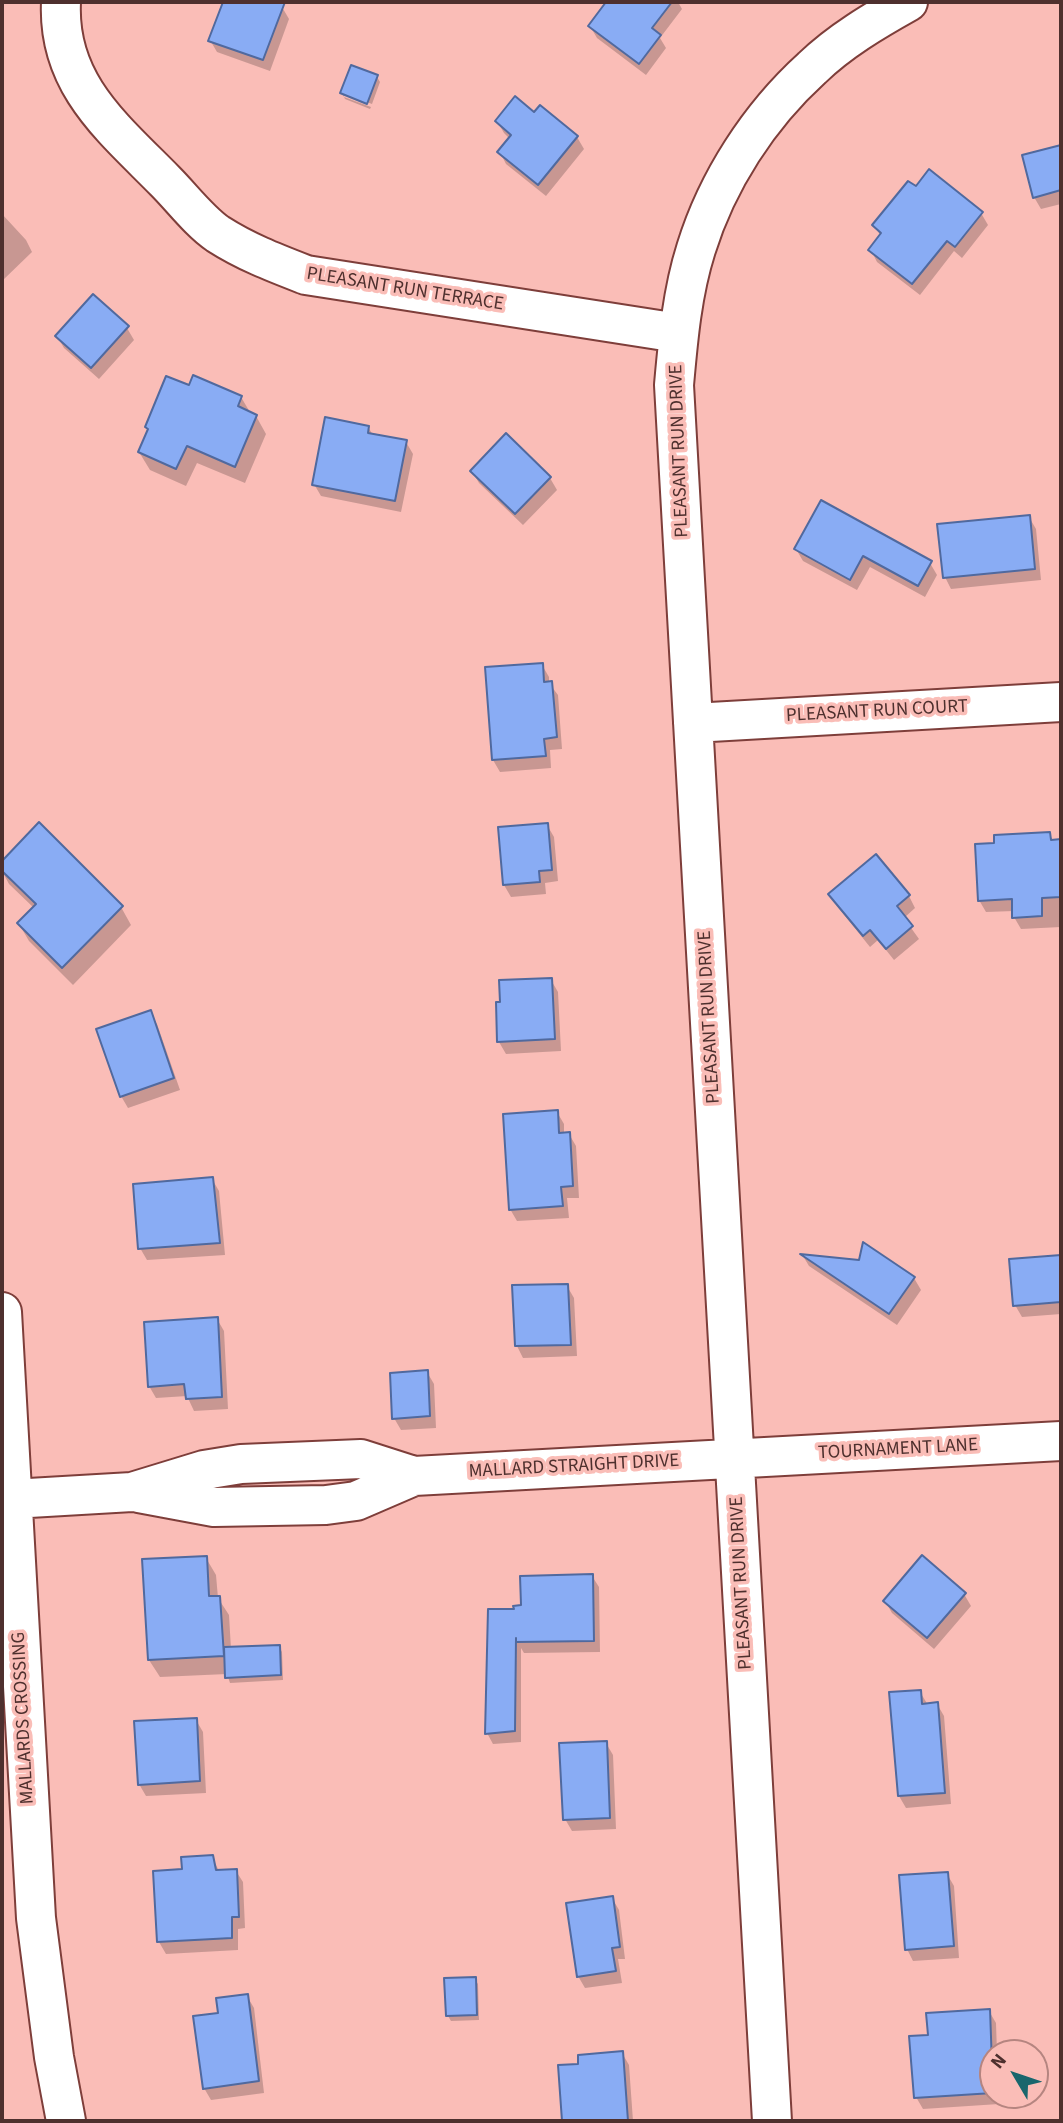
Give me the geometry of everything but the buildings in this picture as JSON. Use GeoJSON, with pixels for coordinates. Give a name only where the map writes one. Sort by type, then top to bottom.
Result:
{"type":"FeatureCollection","features":[{"type":"Feature","properties":{"kind":"street","name":"PLEASANT RUN TERRACE"},"geometry":{"type":"LineString","coordinates":[[61,2],[64,43],[72,71],[97,112],[216,233],[254,256],[306,275],[678,333]]}},
{"type":"Feature","properties":{"kind":"street","name":"PLEASANT RUN DRIVE"},"geometry":{"type":"LineString","coordinates":[[772,2121],[674,385],[678,333],[695,252],[705,223],[738,156],[764,120],[812,67],[865,26],[908,2]]}},
{"type":"Feature","properties":{"kind":"street","name":"PLEASANT RUN COURT"},"geometry":{"type":"LineString","coordinates":[[693,723],[1061,702]]}},
{"type":"Feature","properties":{"kind":"street","name":"MALLARDS CROSSING"},"geometry":{"type":"LineString","coordinates":[[2,1312],[36,1918],[54,2057],[66,2121]]}},
{"type":"Feature","properties":{"kind":"street","name":"TOURNAMENT LANE"},"geometry":{"type":"LineString","coordinates":[[735,1459],[1061,1441]]}},
{"type":"Feature","properties":{"kind":"street","name":"MALLARD STRAIGHT DRIVE"},"geometry":{"type":"LineString","coordinates":[[12,1499],[132,1492],[204,1471],[241,1464],[361,1459],[414,1476],[735,1459]]}}]}
